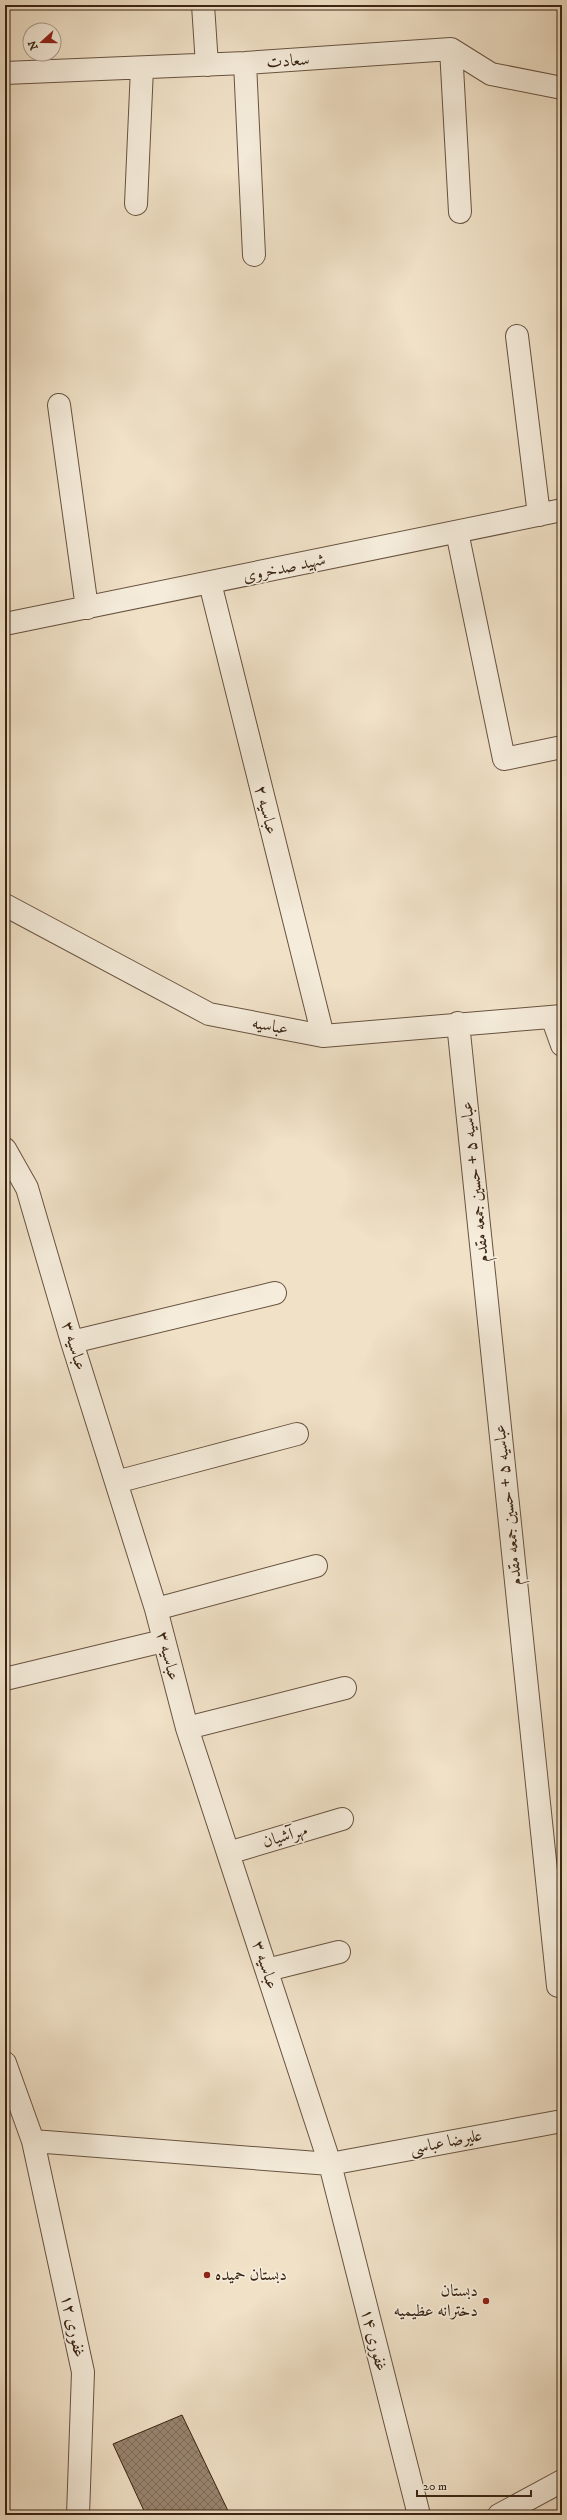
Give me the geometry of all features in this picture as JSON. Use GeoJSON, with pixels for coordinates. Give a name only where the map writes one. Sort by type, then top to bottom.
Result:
{"type":"FeatureCollection","features":[{"type":"Feature","properties":{"kind":"street"},"geometry":{"type":"LineString","coordinates":[[203,5],[207,65]]}},
{"type":"Feature","properties":{"kind":"street"},"geometry":{"type":"LineString","coordinates":[[451,49],[491,74],[562,88]]}},
{"type":"Feature","properties":{"kind":"street"},"geometry":{"type":"LineString","coordinates":[[451,49],[460,212]]}},
{"type":"Feature","properties":{"kind":"street","name":"سعادت"},"geometry":{"type":"LineString","coordinates":[[5,73],[245,64],[451,49]]}},
{"type":"Feature","properties":{"kind":"street"},"geometry":{"type":"LineString","coordinates":[[245,64],[254,255]]}},
{"type":"Feature","properties":{"kind":"street"},"geometry":{"type":"LineString","coordinates":[[136,204],[142,68]]}},
{"type":"Feature","properties":{"kind":"street"},"geometry":{"type":"LineString","coordinates":[[517,336],[539,515]]}},
{"type":"Feature","properties":{"kind":"street"},"geometry":{"type":"LineString","coordinates":[[59,405],[87,608]]}},
{"type":"Feature","properties":{"kind":"street","name":"شهید صدخروی"},"geometry":{"type":"LineString","coordinates":[[5,624],[562,510]]}},
{"type":"Feature","properties":{"kind":"street"},"geometry":{"type":"LineString","coordinates":[[457,532],[504,759],[562,747]]}},
{"type":"Feature","properties":{"kind":"street","name":"عباسیه ۲"},"geometry":{"type":"LineString","coordinates":[[210,583],[322,1036]]}},
{"type":"Feature","properties":{"kind":"street","name":"عباسیه"},"geometry":{"type":"LineString","coordinates":[[5,905],[209,1014],[322,1036],[458,1023],[557,1016]]}},
{"type":"Feature","properties":{"kind":"street"},"geometry":{"type":"LineString","coordinates":[[557,1016],[562,1045]]}},
{"type":"Feature","properties":{"kind":"street","name":"عباسیه ۵ + حسین جمعه مقدم"},"geometry":{"type":"LineString","coordinates":[[458,1023],[560,1986]]}},
{"type":"Feature","properties":{"kind":"street","name":"عباسیه ۳"},"geometry":{"type":"LineString","coordinates":[[5,1150],[27,1188],[72,1342],[156,1609],[187,1728],[330,2164]]}},
{"type":"Feature","properties":{"kind":"street"},"geometry":{"type":"LineString","coordinates":[[72,1342],[275,1293]]}},
{"type":"Feature","properties":{"kind":"street"},"geometry":{"type":"LineString","coordinates":[[116,1482],[297,1434]]}},
{"type":"Feature","properties":{"kind":"street"},"geometry":{"type":"LineString","coordinates":[[156,1609],[316,1566]]}},
{"type":"Feature","properties":{"kind":"street"},"geometry":{"type":"LineString","coordinates":[[5,1679],[163,1640]]}},
{"type":"Feature","properties":{"kind":"street"},"geometry":{"type":"LineString","coordinates":[[187,1728],[345,1688]]}},
{"type":"Feature","properties":{"kind":"street","name":"مهرآشیان"},"geometry":{"type":"LineString","coordinates":[[228,1853],[342,1820]]}},
{"type":"Feature","properties":{"kind":"street"},"geometry":{"type":"LineString","coordinates":[[266,1970],[339,1952]]}},
{"type":"Feature","properties":{"kind":"street","name":"غفوری ۱۲"},"geometry":{"type":"LineString","coordinates":[[5,2063],[33,2140],[84,2372],[78,2515]]}},
{"type":"Feature","properties":{"kind":"street","name":"علیرضا عباسی"},"geometry":{"type":"LineString","coordinates":[[33,2140],[330,2164],[562,2121]]}},
{"type":"Feature","properties":{"kind":"street","name":"غفوری ۱۴"},"geometry":{"type":"LineString","coordinates":[[330,2164],[419,2515]]}},
{"type":"Feature","properties":{"kind":"street"},"geometry":{"type":"LineString","coordinates":[[499,2515],[562,2481]]}},
{"type":"Feature","properties":{"kind":"path"},"geometry":{"type":"LineString","coordinates":[[560,1986],[562,2059]]}},
{"type":"Feature","properties":{"kind":"building"},"geometry":{"type":"Polygon","coordinates":[[[182,2415],[230,2515],[146,2515],[113,2444],[182,2415]]]}},
{"type":"Feature","properties":{"kind":"place","name":"دبستان حمیده"},"geometry":{"type":"Point","coordinates":[207,2275]}},
{"type":"Feature","properties":{"kind":"place","name":"دبستان دخترانه عظیمیه"},"geometry":{"type":"Point","coordinates":[486,2301]}}]}
